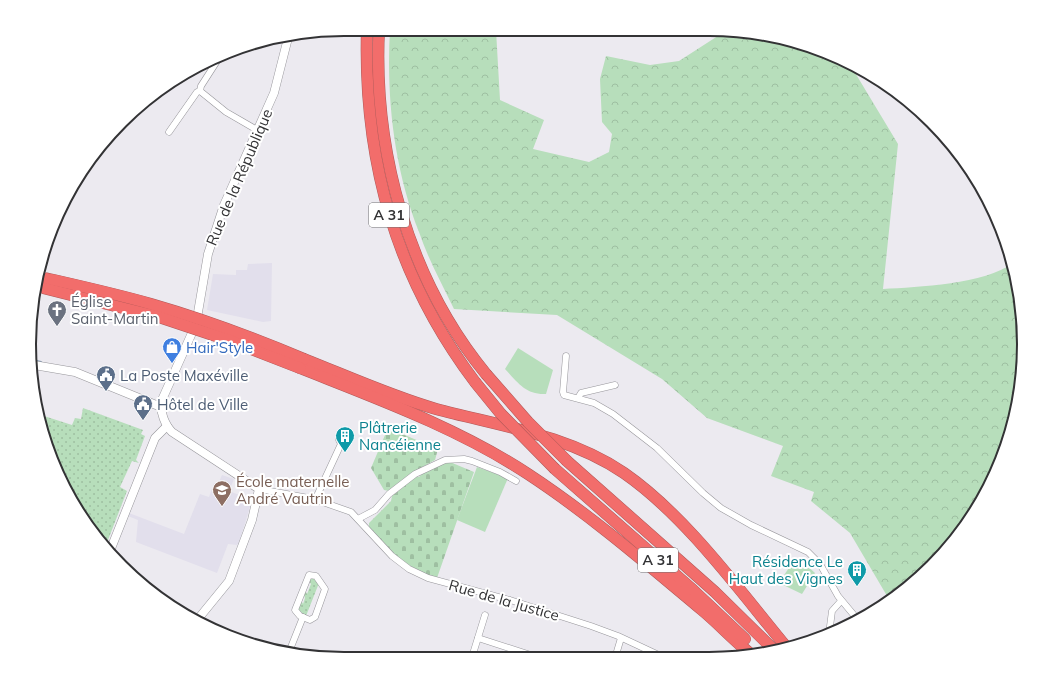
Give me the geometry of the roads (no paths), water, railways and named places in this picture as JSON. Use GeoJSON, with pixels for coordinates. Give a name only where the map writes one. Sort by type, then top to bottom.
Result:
{"type":"FeatureCollection","features":[{"type":"Feature","properties":{"kind":"highway","name":"A 31"},"geometry":{"type":"LineString","coordinates":[[367,36],[366,85],[370,126],[376,163],[388,210],[405,258],[425,304],[449,346],[475,382],[506,419],[555,469],[693,590],[753,648]]}},
{"type":"Feature","properties":{"kind":"highway","name":"A 31"},"geometry":{"type":"LineString","coordinates":[[379,36],[379,79],[385,140],[392,177],[404,222],[412,246],[433,292],[465,347],[486,374],[528,422],[567,461],[715,592],[770,646]]}},
{"type":"Feature","properties":{"kind":"highway"},"geometry":{"type":"LineString","coordinates":[[42,282],[159,317],[302,363],[402,398],[566,443],[610,464],[639,484],[679,520],[783,643]]}},
{"type":"Feature","properties":{"kind":"highway"},"geometry":{"type":"LineString","coordinates":[[302,363],[453,432],[528,474],[582,513],[663,578],[745,649]]}},
{"type":"Feature","properties":{"kind":"street","name":"Rue de la République"},"geometry":{"type":"LineString","coordinates":[[161,407],[163,396],[196,324],[208,254],[218,221],[276,88],[287,42]]}},
{"type":"Feature","properties":{"kind":"street"},"geometry":{"type":"LineString","coordinates":[[169,132],[197,92],[200,91],[201,86],[214,65]]}},
{"type":"Feature","properties":{"kind":"street"},"geometry":{"type":"LineString","coordinates":[[200,91],[226,112],[257,130]]}},
{"type":"Feature","properties":{"kind":"street"},"geometry":{"type":"LineString","coordinates":[[566,356],[564,395],[594,403],[642,436],[721,508],[751,525],[808,552],[824,569],[841,600],[854,615]]}},
{"type":"Feature","properties":{"kind":"street"},"geometry":{"type":"LineString","coordinates":[[37,365],[69,370],[90,377],[161,407],[167,426],[175,434],[259,489],[252,520],[229,581],[200,616]]}},
{"type":"Feature","properties":{"kind":"street"},"geometry":{"type":"LineString","coordinates":[[578,398],[581,393],[615,385]]}},
{"type":"Feature","properties":{"kind":"street"},"geometry":{"type":"LineString","coordinates":[[112,547],[155,438],[167,426]]}},
{"type":"Feature","properties":{"kind":"street"},"geometry":{"type":"LineString","coordinates":[[315,500],[341,444],[339,440]]}},
{"type":"Feature","properties":{"kind":"street"},"geometry":{"type":"LineString","coordinates":[[358,519],[375,510],[389,494],[415,474],[445,460],[464,459],[472,461],[500,472],[516,481]]}},
{"type":"Feature","properties":{"kind":"street","name":"Rue de la Justice"},"geometry":{"type":"LineString","coordinates":[[259,489],[315,500],[351,512],[392,556],[418,574],[438,582],[537,608],[621,638],[652,652]]}},
{"type":"Feature","properties":{"kind":"street"},"geometry":{"type":"LineString","coordinates":[[309,575],[314,575],[324,585],[325,592],[315,617],[310,620],[303,617],[296,612],[295,608],[307,577],[309,575]]}},
{"type":"Feature","properties":{"kind":"street"},"geometry":{"type":"LineString","coordinates":[[830,628],[832,611],[841,600]]}},
{"type":"Feature","properties":{"kind":"street"},"geometry":{"type":"LineString","coordinates":[[474,652],[485,615]]}},
{"type":"Feature","properties":{"kind":"street"},"geometry":{"type":"LineString","coordinates":[[290,647],[303,617]]}},
{"type":"Feature","properties":{"kind":"street"},"geometry":{"type":"LineString","coordinates":[[478,638],[521,652]]}},
{"type":"Feature","properties":{"kind":"street"},"geometry":{"type":"LineString","coordinates":[[616,652],[621,638]]}},
{"type":"Feature","properties":{"kind":"waterway"},"geometry":{"type":"LineString","coordinates":[[37,361],[41,362]]}},
{"type":"Feature","properties":{"kind":"place","name":"Église Saint-Martin"},"geometry":{"type":"Point","coordinates":[57,327]}},
{"type":"Feature","properties":{"kind":"place","name":"Hair'Style"},"geometry":{"type":"Point","coordinates":[172,364]}},
{"type":"Feature","properties":{"kind":"place","name":"La Poste Maxéville"},"geometry":{"type":"Point","coordinates":[106,392]}},
{"type":"Feature","properties":{"kind":"place","name":"Hôtel de Ville"},"geometry":{"type":"Point","coordinates":[143,421]}},
{"type":"Feature","properties":{"kind":"place","name":"Plâtrerie Nancéienne"},"geometry":{"type":"Point","coordinates":[345,453]}},
{"type":"Feature","properties":{"kind":"place","name":"École maternelle André Vautrin"},"geometry":{"type":"Point","coordinates":[222,507]}},
{"type":"Feature","properties":{"kind":"place","name":"Résidence Le Haut des Vignes"},"geometry":{"type":"Point","coordinates":[857,587]}}]}
